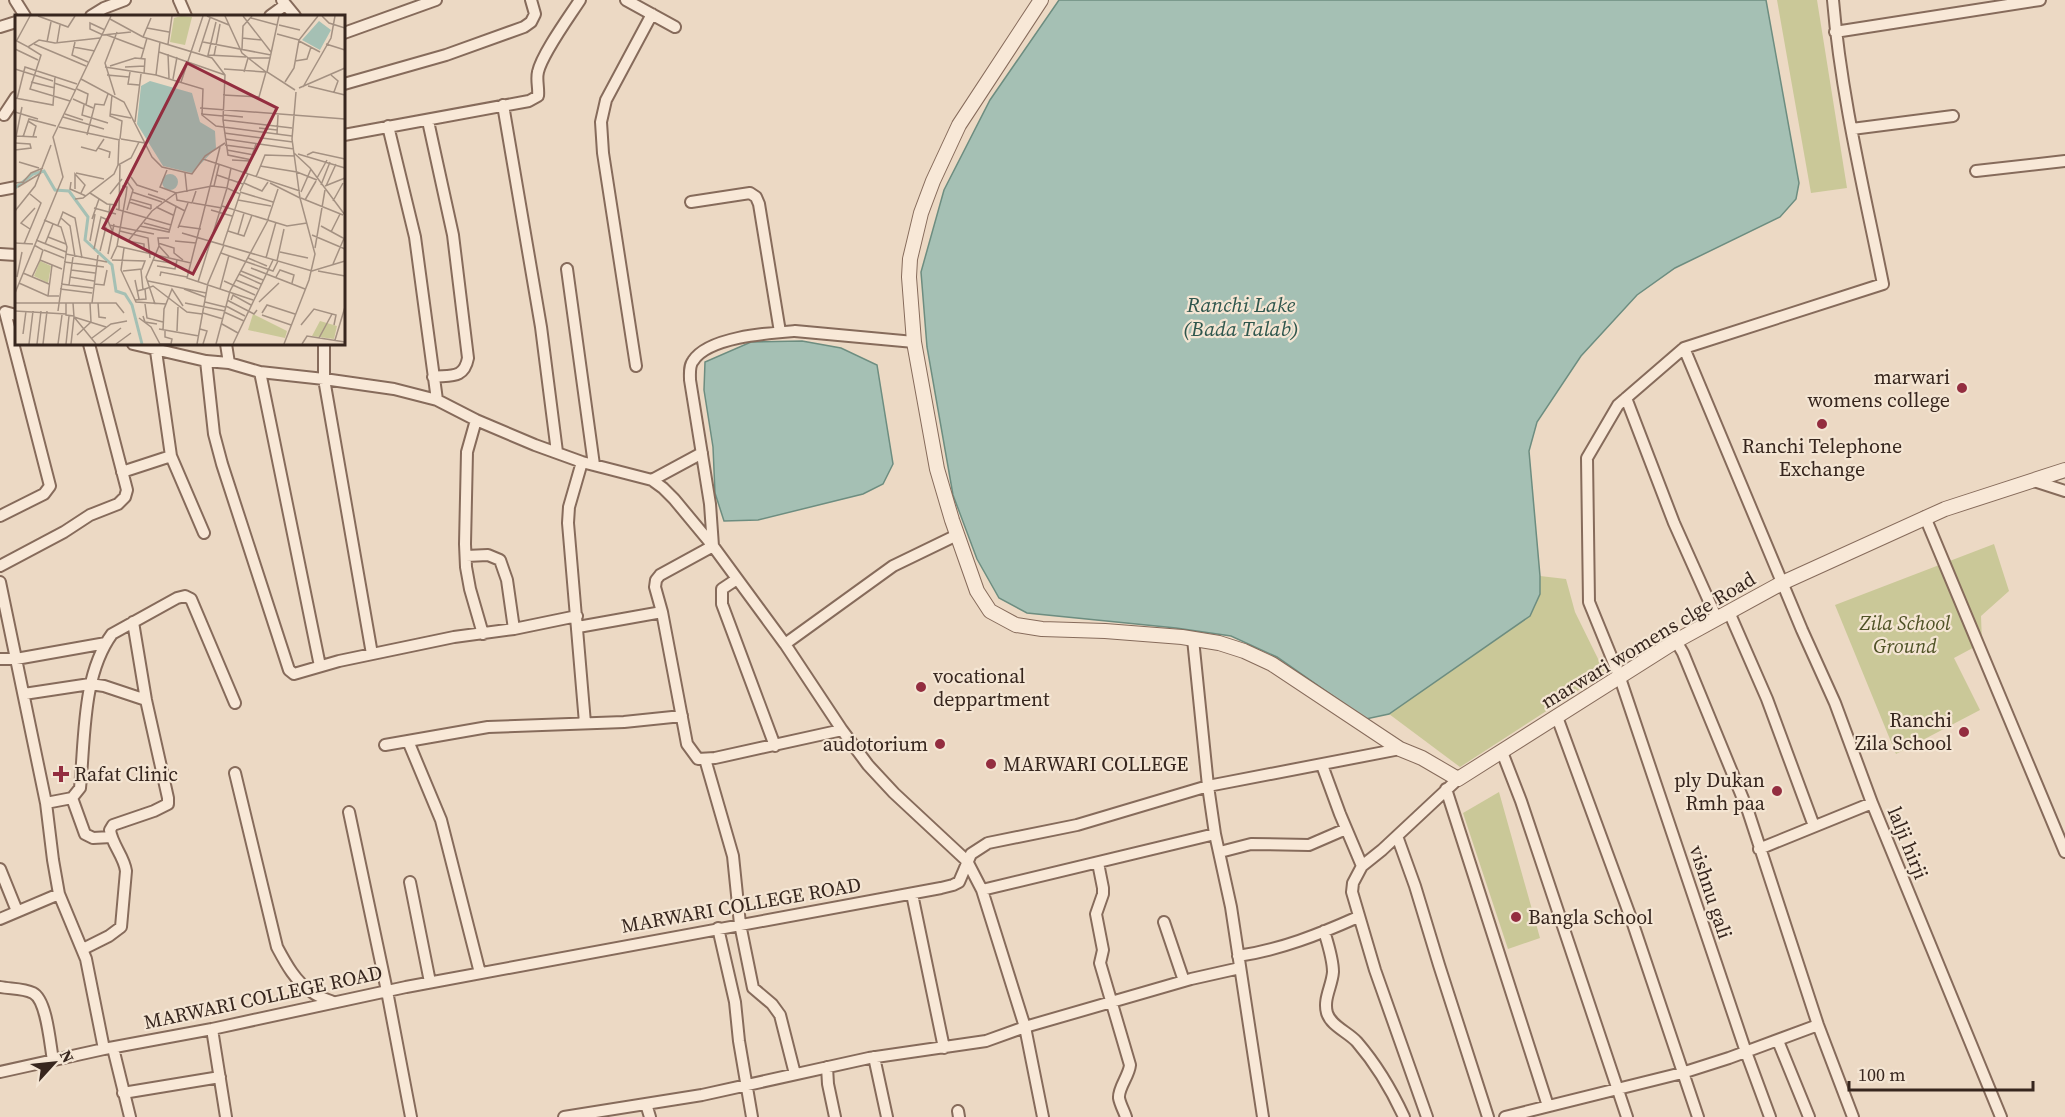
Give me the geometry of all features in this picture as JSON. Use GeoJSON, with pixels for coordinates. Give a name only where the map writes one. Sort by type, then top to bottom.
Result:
{"type":"FeatureCollection","features":[{"type":"Feature","properties":{"kind":"street"},"geometry":{"type":"LineString","coordinates":[[15,0],[24,15]]}},
{"type":"Feature","properties":{"kind":"street"},"geometry":{"type":"LineString","coordinates":[[92,15],[104,4],[125,0]]}},
{"type":"Feature","properties":{"kind":"street"},"geometry":{"type":"LineString","coordinates":[[179,0],[186,15]]}},
{"type":"Feature","properties":{"kind":"street"},"geometry":{"type":"LineString","coordinates":[[345,33],[436,0]]}},
{"type":"Feature","properties":{"kind":"street"},"geometry":{"type":"LineString","coordinates":[[345,84],[446,55],[524,27],[531,22],[535,14],[531,0]]}},
{"type":"Feature","properties":{"kind":"street"},"geometry":{"type":"LineString","coordinates":[[345,135],[529,101],[538,96],[537,74],[540,65],[580,0]]}},
{"type":"Feature","properties":{"kind":"street"},"geometry":{"type":"LineString","coordinates":[[626,0],[675,27]]}},
{"type":"Feature","properties":{"kind":"street"},"geometry":{"type":"LineString","coordinates":[[1041,0],[959,125],[921,213],[910,259],[909,278],[914,342],[937,470],[957,535],[984,604],[1005,621],[1042,629],[1105,631],[1193,639],[1230,646],[1272,664],[1400,749],[1422,758],[1458,779],[1362,866],[1353,883],[1352,892],[1375,970],[1427,1117]]}},
{"type":"Feature","properties":{"kind":"street"},"geometry":{"type":"LineString","coordinates":[[1684,348],[1883,284],[1852,129],[1835,32],[1833,0]]}},
{"type":"Feature","properties":{"kind":"street"},"geometry":{"type":"LineString","coordinates":[[1835,32],[2003,2],[2040,0]]}},
{"type":"Feature","properties":{"kind":"street"},"geometry":{"type":"LineString","coordinates":[[271,15],[284,3],[294,15]]}},
{"type":"Feature","properties":{"kind":"street"},"geometry":{"type":"LineString","coordinates":[[636,366],[603,153],[601,122],[606,100],[652,14]]}},
{"type":"Feature","properties":{"kind":"street"},"geometry":{"type":"LineString","coordinates":[[0,27],[15,22]]}},
{"type":"Feature","properties":{"kind":"street"},"geometry":{"type":"LineString","coordinates":[[2,115],[15,98]]}},
{"type":"Feature","properties":{"kind":"street"},"geometry":{"type":"LineString","coordinates":[[503,105],[542,327],[557,452]]}},
{"type":"Feature","properties":{"kind":"street"},"geometry":{"type":"LineString","coordinates":[[1852,129],[1953,116]]}},
{"type":"Feature","properties":{"kind":"street"},"geometry":{"type":"LineString","coordinates":[[428,121],[453,235],[468,358],[466,368],[460,374],[433,377]]}},
{"type":"Feature","properties":{"kind":"street"},"geometry":{"type":"LineString","coordinates":[[388,126],[415,237],[437,400]]}},
{"type":"Feature","properties":{"kind":"street"},"geometry":{"type":"LineString","coordinates":[[1976,171],[2065,161]]}},
{"type":"Feature","properties":{"kind":"street"},"geometry":{"type":"LineString","coordinates":[[0,190],[15,187]]}},
{"type":"Feature","properties":{"kind":"street"},"geometry":{"type":"LineString","coordinates":[[691,202],[750,193],[756,197],[780,332]]}},
{"type":"Feature","properties":{"kind":"street"},"geometry":{"type":"LineString","coordinates":[[0,254],[15,255]]}},
{"type":"Feature","properties":{"kind":"street"},"geometry":{"type":"LineString","coordinates":[[567,269],[594,465]]}},
{"type":"Feature","properties":{"kind":"street"},"geometry":{"type":"LineString","coordinates":[[0,516],[44,494],[50,486],[2,312]]}},
{"type":"Feature","properties":{"kind":"street"},"geometry":{"type":"LineString","coordinates":[[713,546],[712,519],[690,380],[691,363],[699,354],[712,346],[765,333],[780,332],[914,342]]}},
{"type":"Feature","properties":{"kind":"street"},"geometry":{"type":"LineString","coordinates":[[0,566],[64,532],[90,515],[118,504],[125,497],[127,490],[89,345]]}},
{"type":"Feature","properties":{"kind":"street"},"geometry":{"type":"LineString","coordinates":[[226,345],[229,363]]}},
{"type":"Feature","properties":{"kind":"street"},"geometry":{"type":"LineString","coordinates":[[324,345],[324,379],[372,654]]}},
{"type":"Feature","properties":{"kind":"street"},"geometry":{"type":"LineString","coordinates":[[204,533],[171,456],[156,346],[206,361],[229,363],[260,372],[405,391],[437,400],[476,420],[582,462],[652,480],[674,499],[713,546],[785,644],[842,730],[880,779],[967,861],[982,890],[1025,1027],[1043,1117]]}},
{"type":"Feature","properties":{"kind":"street","name":"vishnu gali"},"geometry":{"type":"LineString","coordinates":[[1684,348],[1618,405],[1587,458],[1589,602],[1620,678],[1770,1117]]}},
{"type":"Feature","properties":{"kind":"street","name":"lalji hirji"},"geometry":{"type":"LineString","coordinates":[[1684,348],[1782,583],[1835,703],[1872,803],[2001,1117]]}},
{"type":"Feature","properties":{"kind":"street"},"geometry":{"type":"LineString","coordinates":[[206,361],[214,434],[222,464],[289,670],[294,674],[372,654],[454,637],[662,612]]}},
{"type":"Feature","properties":{"kind":"street"},"geometry":{"type":"LineString","coordinates":[[260,372],[321,666]]}},
{"type":"Feature","properties":{"kind":"street"},"geometry":{"type":"LineString","coordinates":[[1626,398],[1674,523],[1767,699],[1814,826]]}},
{"type":"Feature","properties":{"kind":"street"},"geometry":{"type":"LineString","coordinates":[[476,420],[467,452],[466,556],[470,589],[483,634]]}},
{"type":"Feature","properties":{"kind":"street"},"geometry":{"type":"LineString","coordinates":[[652,480],[702,453]]}},
{"type":"Feature","properties":{"kind":"street"},"geometry":{"type":"LineString","coordinates":[[122,472],[171,456]]}},
{"type":"Feature","properties":{"kind":"street"},"geometry":{"type":"LineString","coordinates":[[582,462],[569,507],[568,524],[585,723]]}},
{"type":"Feature","properties":{"kind":"street","name":"marwari womens clge Road"},"geometry":{"type":"LineString","coordinates":[[1458,779],[1676,641],[1782,583],[1945,509],[2034,482],[2065,470]]}},
{"type":"Feature","properties":{"kind":"street"},"geometry":{"type":"LineString","coordinates":[[2034,482],[2065,491]]}},
{"type":"Feature","properties":{"kind":"street"},"geometry":{"type":"LineString","coordinates":[[1925,517],[2065,852]]}},
{"type":"Feature","properties":{"kind":"street"},"geometry":{"type":"LineString","coordinates":[[785,644],[893,566],[957,535]]}},
{"type":"Feature","properties":{"kind":"street"},"geometry":{"type":"LineString","coordinates":[[713,546],[660,575],[655,587],[662,612],[687,744],[691,751],[698,759],[705,759],[842,730]]}},
{"type":"Feature","properties":{"kind":"street"},"geometry":{"type":"LineString","coordinates":[[466,556],[488,555],[500,560],[507,580],[513,629]]}},
{"type":"Feature","properties":{"kind":"street"},"geometry":{"type":"LineString","coordinates":[[737,579],[722,589],[722,604],[775,746]]}},
{"type":"Feature","properties":{"kind":"street"},"geometry":{"type":"LineString","coordinates":[[0,582],[46,803],[52,860],[59,894],[83,949],[108,1048],[130,1117]]}},
{"type":"Feature","properties":{"kind":"street"},"geometry":{"type":"LineString","coordinates":[[46,803],[72,798],[80,788],[90,684],[99,655],[106,643],[112,634],[177,598],[185,596],[191,599],[235,703]]}},
{"type":"Feature","properties":{"kind":"street"},"geometry":{"type":"LineString","coordinates":[[83,949],[116,932],[122,921],[126,870],[110,830],[113,825],[168,804],[146,700],[133,622]]}},
{"type":"Feature","properties":{"kind":"street"},"geometry":{"type":"LineString","coordinates":[[1193,639],[1215,834],[1238,956],[1263,1117]]}},
{"type":"Feature","properties":{"kind":"street"},"geometry":{"type":"LineString","coordinates":[[1676,641],[1748,811],[1818,1025],[1853,1117]]}},
{"type":"Feature","properties":{"kind":"street"},"geometry":{"type":"LineString","coordinates":[[0,659],[16,659],[106,643]]}},
{"type":"Feature","properties":{"kind":"street"},"geometry":{"type":"LineString","coordinates":[[24,694],[90,684],[104,686],[146,700]]}},
{"type":"Feature","properties":{"kind":"street"},"geometry":{"type":"LineString","coordinates":[[385,745],[488,727],[624,722],[682,716]]}},
{"type":"Feature","properties":{"kind":"street"},"geometry":{"type":"LineString","coordinates":[[1557,717],[1632,921],[1698,1117]]}},
{"type":"Feature","properties":{"kind":"street"},"geometry":{"type":"LineString","coordinates":[[408,741],[441,820],[480,973]]}},
{"type":"Feature","properties":{"kind":"street","name":"MARWARI COLLEGE ROAD"},"geometry":{"type":"LineString","coordinates":[[0,1072],[430,982],[953,885],[959,882],[971,854],[988,843],[1077,825],[1208,786],[1400,749]]}},
{"type":"Feature","properties":{"kind":"street"},"geometry":{"type":"LineString","coordinates":[[1502,752],[1521,801],[1627,1117]]}},
{"type":"Feature","properties":{"kind":"street"},"geometry":{"type":"LineString","coordinates":[[705,759],[733,856],[740,924],[753,988],[772,1004],[780,1015],[795,1074]]}},
{"type":"Feature","properties":{"kind":"street"},"geometry":{"type":"LineString","coordinates":[[1322,765],[1362,866]]}},
{"type":"Feature","properties":{"kind":"street"},"geometry":{"type":"LineString","coordinates":[[235,772],[277,947],[289,968],[305,987],[333,1002]]}},
{"type":"Feature","properties":{"kind":"street"},"geometry":{"type":"LineString","coordinates":[[1446,789],[1548,1106]]}},
{"type":"Feature","properties":{"kind":"street"},"geometry":{"type":"LineString","coordinates":[[72,798],[85,834],[93,838],[111,837]]}},
{"type":"Feature","properties":{"kind":"street"},"geometry":{"type":"LineString","coordinates":[[1760,849],[1872,803]]}},
{"type":"Feature","properties":{"kind":"street"},"geometry":{"type":"LineString","coordinates":[[349,812],[411,1117]]}},
{"type":"Feature","properties":{"kind":"street"},"geometry":{"type":"LineString","coordinates":[[1220,852],[1251,844],[1309,845],[1346,830]]}},
{"type":"Feature","properties":{"kind":"street"},"geometry":{"type":"LineString","coordinates":[[982,890],[1215,834]]}},
{"type":"Feature","properties":{"kind":"street"},"geometry":{"type":"LineString","coordinates":[[1397,836],[1488,1117]]}},
{"type":"Feature","properties":{"kind":"street"},"geometry":{"type":"LineString","coordinates":[[1098,863],[1104,894],[1098,905],[1096,922],[1103,950],[1101,970],[1130,1065],[1129,1073],[1119,1090],[1119,1098],[1126,1117]]}},
{"type":"Feature","properties":{"kind":"street"},"geometry":{"type":"LineString","coordinates":[[0,869],[17,911]]}},
{"type":"Feature","properties":{"kind":"street"},"geometry":{"type":"LineString","coordinates":[[410,882],[430,982]]}},
{"type":"Feature","properties":{"kind":"street"},"geometry":{"type":"LineString","coordinates":[[0,919],[59,894]]}},
{"type":"Feature","properties":{"kind":"street"},"geometry":{"type":"LineString","coordinates":[[912,894],[944,1047]]}},
{"type":"Feature","properties":{"kind":"street"},"geometry":{"type":"LineString","coordinates":[[1238,956],[1266,951],[1358,917]]}},
{"type":"Feature","properties":{"kind":"street"},"geometry":{"type":"LineString","coordinates":[[1164,922],[1184,981]]}},
{"type":"Feature","properties":{"kind":"street"},"geometry":{"type":"LineString","coordinates":[[718,928],[735,1002],[737,1030],[752,1117]]}},
{"type":"Feature","properties":{"kind":"street"},"geometry":{"type":"LineString","coordinates":[[1324,931],[1333,972],[1327,995],[1327,1013],[1330,1019],[1351,1036],[1362,1049],[1388,1085],[1404,1117]]}},
{"type":"Feature","properties":{"kind":"street"},"geometry":{"type":"LineString","coordinates":[[564,1117],[746,1085],[874,1057],[987,1041],[1112,1001],[1240,968]]}},
{"type":"Feature","properties":{"kind":"street"},"geometry":{"type":"LineString","coordinates":[[0,987],[35,993],[38,997],[44,1010],[53,1060]]}},
{"type":"Feature","properties":{"kind":"street"},"geometry":{"type":"LineString","coordinates":[[1505,1117],[1682,1073],[1818,1025]]}},
{"type":"Feature","properties":{"kind":"street"},"geometry":{"type":"LineString","coordinates":[[212,1029],[226,1117]]}},
{"type":"Feature","properties":{"kind":"street"},"geometry":{"type":"LineString","coordinates":[[1778,1041],[1809,1117]]}},
{"type":"Feature","properties":{"kind":"street"},"geometry":{"type":"LineString","coordinates":[[874,1057],[887,1117]]}},
{"type":"Feature","properties":{"kind":"street"},"geometry":{"type":"LineString","coordinates":[[827,1067],[835,1117]]}},
{"type":"Feature","properties":{"kind":"street"},"geometry":{"type":"LineString","coordinates":[[123,1093],[220,1077]]}},
{"type":"Feature","properties":{"kind":"street"},"geometry":{"type":"LineString","coordinates":[[646,1104],[650,1117]]}},
{"type":"Feature","properties":{"kind":"green space"},"geometry":{"type":"Polygon","coordinates":[[[1777,0],[1817,0],[1847,188],[1811,193],[1777,0]]]}},
{"type":"Feature","properties":{"kind":"green space","name":"Zila School Ground"},"geometry":{"type":"Polygon","coordinates":[[[1994,544],[2009,591],[1981,616],[1982,643],[1954,658],[1980,710],[1896,754],[1835,605],[1994,544]]]}},
{"type":"Feature","properties":{"kind":"green space"},"geometry":{"type":"Polygon","coordinates":[[[1540,576],[1566,579],[1575,612],[1605,673],[1460,767],[1389,714],[1530,616],[1540,594],[1540,576]]]}},
{"type":"Feature","properties":{"kind":"green space"},"geometry":{"type":"Polygon","coordinates":[[[1499,792],[1540,938],[1508,949],[1463,813],[1499,792]]]}},
{"type":"Feature","properties":{"kind":"water","name":"Ranchi Lake (Bada Talab)"},"geometry":{"type":"Polygon","coordinates":[[[1059,0],[1766,0],[1799,183],[1796,199],[1780,217],[1675,268],[1637,295],[1581,356],[1537,422],[1529,451],[1540,576],[1540,594],[1530,616],[1389,714],[1366,719],[1277,657],[1231,636],[1027,613],[999,598],[977,559],[953,495],[927,347],[921,272],[944,190],[990,100],[1059,0]]]}},
{"type":"Feature","properties":{"kind":"water"},"geometry":{"type":"Polygon","coordinates":[[[802,341],[841,348],[877,365],[893,464],[883,484],[863,494],[758,520],[724,521],[715,493],[713,447],[704,390],[705,362],[751,342],[802,341]]]}},
{"type":"Feature","properties":{"kind":"place","name":"marwari womens college"},"geometry":{"type":"Point","coordinates":[1962,388]}},
{"type":"Feature","properties":{"kind":"place","name":"Ranchi Telephone Exchange"},"geometry":{"type":"Point","coordinates":[1822,424]}},
{"type":"Feature","properties":{"kind":"place","name":"vocational deppartment"},"geometry":{"type":"Point","coordinates":[921,687]}},
{"type":"Feature","properties":{"kind":"place","name":"Ranchi Zila School"},"geometry":{"type":"Point","coordinates":[1964,732]}},
{"type":"Feature","properties":{"kind":"place","name":"audotorium"},"geometry":{"type":"Point","coordinates":[940,744]}},
{"type":"Feature","properties":{"kind":"place","name":"MARWARI COLLEGE"},"geometry":{"type":"Point","coordinates":[991,764]}},
{"type":"Feature","properties":{"kind":"place","name":"Rafat Clinic"},"geometry":{"type":"Point","coordinates":[61,774]}},
{"type":"Feature","properties":{"kind":"place","name":"ply Dukan Rmh paa"},"geometry":{"type":"Point","coordinates":[1777,791]}},
{"type":"Feature","properties":{"kind":"place","name":"Bangla School"},"geometry":{"type":"Point","coordinates":[1516,917]}}]}
